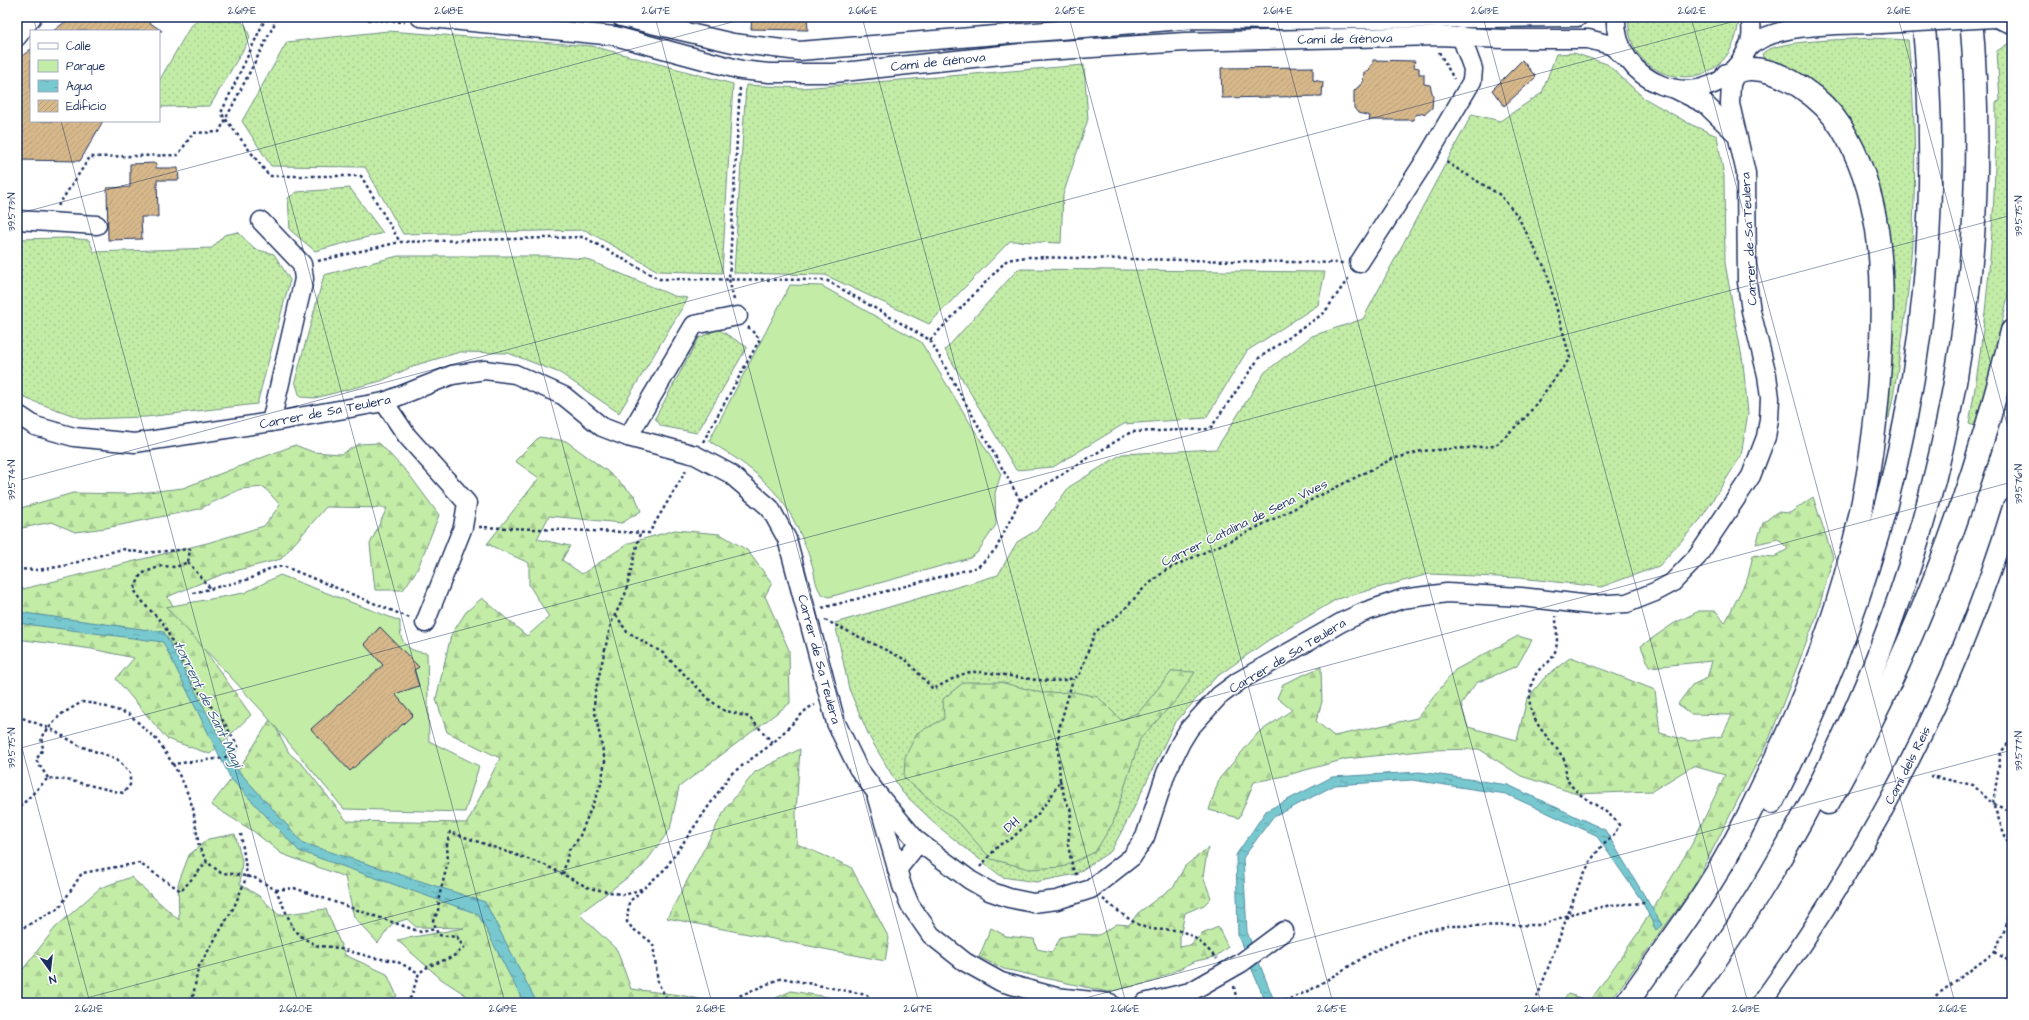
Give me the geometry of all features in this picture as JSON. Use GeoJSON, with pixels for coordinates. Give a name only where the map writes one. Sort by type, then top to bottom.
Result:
{"type":"FeatureCollection","features":[{"type":"Feature","properties":{"kind":"highway"},"geometry":{"type":"LineString","coordinates":[[1643,1003],[1684,947],[1727,883],[1747,849],[1785,775],[1818,706],[1844,640],[1882,523],[1901,447],[1910,400],[1920,333],[1927,255],[1930,139],[1927,60],[1923,17]]}},
{"type":"Feature","properties":{"kind":"highway"},"geometry":{"type":"LineString","coordinates":[[1685,1003],[1725,948],[1767,883],[1823,780],[1872,674],[1900,598],[1922,526],[1949,414],[1962,338],[1972,260],[1977,138],[1975,68],[1971,17]]}},
{"type":"Feature","properties":{"kind":"highway"},"geometry":{"type":"LineString","coordinates":[[1626,1003],[1673,940],[1716,874],[1750,812],[1798,709],[1825,644],[1846,578],[1863,509],[1874,434],[1880,362],[1881,278],[1873,205],[1863,169],[1855,151],[1837,120],[1828,108],[1810,92],[1785,79],[1765,72],[1749,69],[1738,64]]}},
{"type":"Feature","properties":{"kind":"highway"},"geometry":{"type":"LineString","coordinates":[[1695,1003],[1716,982],[1758,922],[1829,801],[1870,722],[1924,603],[1952,532],[1982,445],[2012,331]]}},
{"type":"Feature","properties":{"kind":"street","name":"Camí de Gènova"},"geometry":{"type":"LineString","coordinates":[[420,17],[615,36],[741,70],[769,73],[834,73],[1030,52],[1185,42],[1461,36],[1503,39],[1588,39],[1611,45],[1643,76],[1664,86],[1675,89]]}},
{"type":"Feature","properties":{"kind":"street","name":"Camí de Gènova"},"geometry":{"type":"LineString","coordinates":[[621,17],[733,43],[799,51],[1195,19],[1578,17]]}},
{"type":"Feature","properties":{"kind":"street"},"geometry":{"type":"LineString","coordinates":[[1616,17],[1618,37],[1627,59]]}},
{"type":"Feature","properties":{"kind":"street","name":"Carrer de Sa Teulera"},"geometry":{"type":"LineString","coordinates":[[17,414],[35,426],[74,437],[135,443],[271,422],[384,402],[452,375],[485,370],[516,374],[564,396],[602,427],[695,455],[729,473],[770,508],[787,539],[836,723],[858,768],[875,791],[919,842],[970,880],[989,891],[1009,898],[1033,903],[1057,900],[1091,889],[1132,858],[1145,837],[1166,773],[1181,742],[1205,711],[1239,681],[1342,622],[1364,612],[1402,599],[1447,593],[1521,597],[1591,605],[1627,603],[1655,592],[1672,583],[1697,557],[1751,476],[1759,458],[1767,431],[1770,398],[1767,375],[1751,311],[1748,289],[1746,174],[1730,104],[1731,84],[1738,64],[1751,39],[1751,17]]}},
{"type":"Feature","properties":{"kind":"street"},"geometry":{"type":"LineString","coordinates":[[17,37],[32,18]]}},
{"type":"Feature","properties":{"kind":"street"},"geometry":{"type":"LineString","coordinates":[[1675,89],[1687,90],[1703,87],[1718,81],[1738,64],[1761,38],[1780,32],[1809,27],[2004,21]]}},
{"type":"Feature","properties":{"kind":"street"},"geometry":{"type":"LineString","coordinates":[[1359,263],[1423,164],[1472,81],[1472,69],[1461,36]]}},
{"type":"Feature","properties":{"kind":"street"},"geometry":{"type":"LineString","coordinates":[[1675,89],[1705,104],[1736,133]]}},
{"type":"Feature","properties":{"kind":"street"},"geometry":{"type":"LineString","coordinates":[[17,220],[97,225]]}},
{"type":"Feature","properties":{"kind":"street"},"geometry":{"type":"LineString","coordinates":[[261,221],[302,264],[304,279],[271,422]]}},
{"type":"Feature","properties":{"kind":"street"},"geometry":{"type":"LineString","coordinates":[[628,436],[694,325],[738,316]]}},
{"type":"Feature","properties":{"kind":"street"},"geometry":{"type":"LineString","coordinates":[[384,402],[407,436],[467,503],[463,527],[425,623]]}},
{"type":"Feature","properties":{"kind":"street","name":"Camí dels Reis"},"geometry":{"type":"LineString","coordinates":[[1761,1003],[1826,908],[1874,829],[1901,778],[1953,669],[1990,572],[2012,507]]}},
{"type":"Feature","properties":{"kind":"street"},"geometry":{"type":"LineString","coordinates":[[875,791],[897,870],[910,905],[931,935],[965,962],[1001,982],[1056,997],[1110,1003]]}},
{"type":"Feature","properties":{"kind":"street"},"geometry":{"type":"LineString","coordinates":[[897,870],[919,842]]}},
{"type":"Feature","properties":{"kind":"street"},"geometry":{"type":"LineString","coordinates":[[1144,1003],[1190,992],[1241,963],[1284,931]]}},
{"type":"Feature","properties":{"kind":"path"},"geometry":{"type":"LineString","coordinates":[[266,17],[222,113],[269,176],[361,176],[400,242]]}},
{"type":"Feature","properties":{"kind":"path"},"geometry":{"type":"LineString","coordinates":[[56,208],[90,157],[178,154],[193,133],[219,132],[278,17]]}},
{"type":"Feature","properties":{"kind":"path"},"geometry":{"type":"LineString","coordinates":[[463,527],[649,533],[760,339],[738,316],[729,279],[741,70]]}},
{"type":"Feature","properties":{"kind":"path","name":"Carrer Catalina de Sena Vives"},"geometry":{"type":"LineString","coordinates":[[1073,679],[1080,676],[1095,632],[1121,613],[1144,588],[1166,570],[1300,506],[1392,459],[1422,451],[1495,446],[1527,416],[1570,358],[1546,270],[1517,215],[1500,195],[1446,162]]}},
{"type":"Feature","properties":{"kind":"path"},"geometry":{"type":"LineString","coordinates":[[302,264],[400,242],[584,238],[659,279],[826,280],[930,340],[1020,500]]}},
{"type":"Feature","properties":{"kind":"path"},"geometry":{"type":"LineString","coordinates":[[930,340],[1007,260],[1026,257],[1359,263]]}},
{"type":"Feature","properties":{"kind":"path"},"geometry":{"type":"LineString","coordinates":[[807,611],[978,567],[996,549],[1020,500],[1131,432],[1210,429],[1260,358],[1324,313],[1359,263]]}},
{"type":"Feature","properties":{"kind":"path"},"geometry":{"type":"LineString","coordinates":[[563,874],[568,850],[580,838],[602,784],[605,761],[594,708],[595,693],[611,623],[625,595],[640,533]]}},
{"type":"Feature","properties":{"kind":"path"},"geometry":{"type":"LineString","coordinates":[[17,569],[38,570],[64,566],[122,549],[144,553],[190,549],[188,562],[210,588]]}},
{"type":"Feature","properties":{"kind":"path"},"geometry":{"type":"LineString","coordinates":[[173,764],[224,758],[240,748],[222,719],[202,696],[190,678],[163,623],[146,606],[134,590],[141,574],[161,566],[176,566],[188,562]]}},
{"type":"Feature","properties":{"kind":"path"},"geometry":{"type":"LineString","coordinates":[[193,593],[250,579],[269,569],[283,566],[425,623]]}},
{"type":"Feature","properties":{"kind":"path"},"geometry":{"type":"LineString","coordinates":[[1535,1003],[1566,916],[1591,860],[1601,846],[1614,835],[1619,825],[1614,817],[1570,784],[1564,772],[1565,764],[1562,756],[1548,740],[1536,720],[1529,703],[1533,680],[1540,669],[1552,659],[1557,647],[1556,602]]}},
{"type":"Feature","properties":{"kind":"path"},"geometry":{"type":"LineString","coordinates":[[807,611],[906,660],[933,689],[971,672],[1051,680],[1073,679],[1059,729],[1058,748],[1060,780],[1065,799],[1071,811],[1068,845],[1073,869],[1078,878],[1126,918],[1144,927],[1158,930],[1176,930],[1190,935],[1207,948],[1227,971],[1234,984],[1237,1003]]}},
{"type":"Feature","properties":{"kind":"path"},"geometry":{"type":"LineString","coordinates":[[616,614],[627,632],[663,653],[711,701],[723,710],[749,717],[773,743]]}},
{"type":"Feature","properties":{"kind":"path"},"geometry":{"type":"LineString","coordinates":[[669,1003],[658,983],[653,944],[644,936],[632,931],[627,922],[629,902],[665,869],[731,774],[773,743],[808,708],[829,697]]}},
{"type":"Feature","properties":{"kind":"path"},"geometry":{"type":"LineString","coordinates":[[17,716],[49,728],[80,746],[117,759],[130,774],[130,785],[123,794],[66,780],[48,778],[36,760],[43,749],[41,737],[49,728],[60,714],[82,702],[97,704],[129,714],[157,740],[184,784],[193,808],[199,848],[207,862],[221,873],[255,878],[276,890],[294,928],[303,938],[318,946],[333,947],[375,958],[396,961],[418,973]]}},
{"type":"Feature","properties":{"kind":"path"},"geometry":{"type":"LineString","coordinates":[[2012,738],[2001,752],[1993,804],[2012,854]]}},
{"type":"Feature","properties":{"kind":"path"},"geometry":{"type":"LineString","coordinates":[[1930,776],[1973,785],[1993,804],[2012,812]]}},
{"type":"Feature","properties":{"kind":"path"},"geometry":{"type":"LineString","coordinates":[[17,810],[48,778]]}},
{"type":"Feature","properties":{"kind":"path","name":"DH"},"geometry":{"type":"LineString","coordinates":[[970,880],[985,860],[999,845],[1011,839],[1037,815],[1052,795],[1060,780]]}},
{"type":"Feature","properties":{"kind":"path"},"geometry":{"type":"LineString","coordinates":[[406,1003],[411,997],[418,973],[429,966],[452,957],[464,948],[457,937],[438,935],[433,920],[438,912],[439,898],[448,862],[447,845],[450,832],[544,865],[589,888],[625,895],[644,888]]}},
{"type":"Feature","properties":{"kind":"path"},"geometry":{"type":"LineString","coordinates":[[192,1003],[198,968],[234,907],[247,876],[241,834]]}},
{"type":"Feature","properties":{"kind":"path"},"geometry":{"type":"LineString","coordinates":[[17,937],[21,929],[60,907],[82,873],[139,863],[181,891],[207,862]]}},
{"type":"Feature","properties":{"kind":"path"},"geometry":{"type":"LineString","coordinates":[[276,890],[294,888],[421,932],[436,930]]}},
{"type":"Feature","properties":{"kind":"path"},"geometry":{"type":"LineString","coordinates":[[1266,1003],[1288,1000],[1312,989],[1374,951],[1414,934],[1447,926],[1541,925],[1566,916],[1611,905],[1645,903]]}},
{"type":"Feature","properties":{"kind":"path"},"geometry":{"type":"LineString","coordinates":[[1926,1003],[1994,952],[2012,910]]}},
{"type":"Feature","properties":{"kind":"path"},"geometry":{"type":"LineString","coordinates":[[1994,952],[2012,963]]}},
{"type":"Feature","properties":{"kind":"path"},"geometry":{"type":"LineString","coordinates":[[730,1003],[739,996],[782,978],[867,995],[873,1003]]}},
{"type":"Feature","properties":{"kind":"green space"},"geometry":{"type":"Polygon","coordinates":[[[1629,17],[1739,17],[1733,45],[1719,64],[1700,75],[1680,77],[1659,71],[1643,59],[1632,41],[1629,17]]]}},
{"type":"Feature","properties":{"kind":"green space"},"geometry":{"type":"Polygon","coordinates":[[[199,19],[242,22],[246,26],[250,38],[210,106],[160,107],[160,79],[190,27],[199,19]]]}},
{"type":"Feature","properties":{"kind":"green space"},"geometry":{"type":"Polygon","coordinates":[[[388,31],[592,46],[733,84],[722,273],[658,271],[585,230],[403,234],[365,167],[271,166],[242,121],[287,42],[388,31]]]}},
{"type":"Feature","properties":{"kind":"green space"},"geometry":{"type":"Polygon","coordinates":[[[1872,38],[1908,40],[1912,88],[1914,135],[1913,230],[1904,324],[1889,418],[1885,417],[1890,332],[1841,109],[1815,85],[1797,74],[1764,59],[1762,54],[1770,49],[1782,45],[1814,41],[1872,38]]]}},
{"type":"Feature","properties":{"kind":"green space"},"geometry":{"type":"Polygon","coordinates":[[[2012,41],[2012,279],[1993,361],[1975,426],[1969,424],[1976,384],[1990,263],[1996,142],[1996,102],[2000,101],[1997,51],[2012,41]]]}},
{"type":"Feature","properties":{"kind":"green space"},"geometry":{"type":"Polygon","coordinates":[[[1574,53],[1607,64],[1644,98],[1690,124],[1717,136],[1724,176],[1725,263],[1743,363],[1748,413],[1741,456],[1700,520],[1659,566],[1601,587],[1520,578],[1429,574],[1337,599],[1267,641],[1215,678],[1174,724],[1132,812],[1111,851],[1076,874],[1036,882],[1002,877],[940,828],[902,792],[870,738],[849,689],[835,623],[998,575],[1017,542],[1037,530],[1069,487],[1122,454],[1216,449],[1265,372],[1312,336],[1363,319],[1472,114],[1500,121],[1542,93],[1556,54],[1574,53]]]}},
{"type":"Feature","properties":{"kind":"green space"},"geometry":{"type":"Polygon","coordinates":[[[1084,65],[1088,119],[1063,195],[1061,243],[1010,241],[929,324],[825,275],[734,273],[746,85],[802,88],[1084,65]]]}},
{"type":"Feature","properties":{"kind":"green space"},"geometry":{"type":"Polygon","coordinates":[[[350,188],[383,233],[315,251],[290,230],[288,198],[297,192],[350,188]]]}},
{"type":"Feature","properties":{"kind":"green space"},"geometry":{"type":"Polygon","coordinates":[[[238,232],[254,249],[274,254],[290,280],[257,404],[146,417],[83,419],[27,399],[17,389],[17,239],[67,238],[89,240],[94,252],[212,248],[224,235],[238,232]]]}},
{"type":"Feature","properties":{"kind":"green space"},"geometry":{"type":"Polygon","coordinates":[[[398,256],[548,256],[586,259],[674,296],[688,298],[619,413],[560,373],[508,353],[460,352],[416,365],[381,381],[315,398],[300,397],[295,381],[324,275],[398,256]]]}},
{"type":"Feature","properties":{"kind":"green space"},"geometry":{"type":"Polygon","coordinates":[[[1018,269],[1325,272],[1318,305],[1247,351],[1206,418],[1124,424],[1053,467],[1016,470],[945,350],[1018,269]]]}},
{"type":"Feature","properties":{"kind":"green space"},"geometry":{"type":"Polygon","coordinates":[[[790,285],[822,286],[921,342],[1001,474],[995,493],[996,525],[977,553],[970,558],[829,597],[824,595],[817,586],[805,545],[786,506],[757,474],[709,441],[790,285]]]}},
{"type":"Feature","properties":{"kind":"green space"},"geometry":{"type":"Polygon","coordinates":[[[718,329],[747,347],[697,433],[661,426],[655,418],[699,338],[718,329]]]}},
{"type":"Feature","properties":{"kind":"green space"},"geometry":{"type":"Polygon","coordinates":[[[539,437],[566,441],[607,471],[635,496],[641,511],[622,523],[549,516],[537,539],[570,546],[562,560],[582,574],[629,543],[675,530],[720,534],[747,550],[772,583],[765,596],[789,650],[790,703],[679,787],[670,829],[643,866],[579,914],[617,950],[631,989],[680,995],[718,1003],[478,1003],[441,979],[397,940],[464,928],[416,927],[407,919],[392,924],[378,943],[354,917],[345,877],[282,854],[253,831],[211,805],[240,768],[271,718],[289,753],[304,766],[347,821],[467,823],[500,758],[447,732],[436,699],[451,635],[466,612],[482,598],[527,636],[549,617],[529,585],[529,563],[487,544],[539,478],[515,461],[539,437]]]}},
{"type":"Feature","properties":{"kind":"green space"},"geometry":{"type":"Polygon","coordinates":[[[379,443],[408,473],[439,515],[417,570],[403,590],[375,590],[370,544],[387,508],[326,507],[281,559],[223,574],[167,597],[251,715],[210,754],[167,739],[116,679],[134,658],[92,649],[17,639],[17,589],[23,589],[207,543],[264,526],[280,505],[264,487],[241,489],[199,509],[106,528],[75,532],[52,522],[17,529],[17,509],[73,493],[130,494],[183,488],[295,445],[313,452],[341,454],[359,444],[379,443]]]}},
{"type":"Feature","properties":{"kind":"green space"},"geometry":{"type":"Polygon","coordinates":[[[1813,497],[1833,557],[1817,615],[1770,737],[1693,888],[1609,1003],[1561,1003],[1568,994],[1590,1001],[1638,933],[1692,844],[1725,775],[1693,766],[1652,791],[1577,794],[1521,776],[1479,749],[1430,750],[1346,759],[1280,777],[1254,782],[1239,818],[1209,810],[1219,779],[1258,733],[1292,710],[1277,698],[1283,684],[1321,667],[1322,702],[1316,721],[1334,736],[1417,718],[1455,670],[1518,636],[1532,640],[1517,666],[1476,683],[1461,704],[1468,727],[1517,740],[1527,699],[1545,677],[1571,657],[1655,690],[1660,733],[1690,741],[1722,736],[1732,715],[1690,714],[1678,704],[1692,685],[1707,678],[1712,661],[1649,667],[1641,646],[1673,624],[1699,611],[1716,611],[1725,623],[1748,577],[1753,555],[1774,557],[1788,549],[1778,539],[1756,544],[1763,523],[1777,512],[1790,513],[1813,497]]]}},
{"type":"Feature","properties":{"kind":"green space"},"geometry":{"type":"Polygon","coordinates":[[[280,575],[400,621],[401,635],[405,644],[409,648],[427,653],[429,741],[479,766],[465,812],[344,809],[263,712],[166,607],[244,593],[280,575]]]}},
{"type":"Feature","properties":{"kind":"green space"},"geometry":{"type":"Polygon","coordinates":[[[1172,671],[1195,672],[1177,699],[1140,739],[1113,823],[1095,852],[1063,867],[1029,869],[991,859],[960,824],[904,778],[905,757],[917,733],[944,719],[943,699],[964,682],[1000,682],[1042,693],[1074,692],[1098,697],[1121,720],[1139,712],[1172,671]]]}},
{"type":"Feature","properties":{"kind":"green space"},"geometry":{"type":"Polygon","coordinates":[[[800,749],[796,813],[797,844],[851,867],[889,938],[885,961],[667,918],[726,808],[755,772],[800,749]]]}},
{"type":"Feature","properties":{"kind":"green space"},"geometry":{"type":"Polygon","coordinates":[[[235,834],[242,861],[240,884],[259,896],[279,915],[326,909],[345,955],[387,974],[397,996],[380,1003],[32,1003],[17,997],[17,977],[55,928],[100,888],[131,877],[179,920],[178,884],[189,855],[208,839],[235,834]]]}},
{"type":"Feature","properties":{"kind":"green space"},"geometry":{"type":"Polygon","coordinates":[[[1208,848],[1203,876],[1211,898],[1204,905],[1185,913],[1180,937],[1180,947],[1190,945],[1202,934],[1218,927],[1228,947],[1215,957],[1196,961],[1152,982],[1108,992],[1004,969],[979,957],[991,928],[1006,936],[1034,939],[1037,949],[1052,952],[1061,937],[1079,934],[1099,935],[1117,924],[1129,925],[1138,913],[1174,886],[1185,866],[1208,848]]]}},
{"type":"Feature","properties":{"kind":"green space"},"geometry":{"type":"Polygon","coordinates":[[[791,991],[857,1002],[858,1003],[765,1003],[791,991]]]}},
{"type":"Feature","properties":{"kind":"water"},"geometry":{"type":"Polygon","coordinates":[[[17,612],[164,632],[236,768],[303,843],[485,902],[537,1003],[524,1003],[478,914],[299,851],[231,779],[163,642],[17,623],[17,612]]]}},
{"type":"Feature","properties":{"kind":"water"},"geometry":{"type":"Polygon","coordinates":[[[1420,772],[1508,785],[1605,830],[1662,925],[1656,930],[1642,901],[1596,835],[1506,794],[1412,780],[1335,785],[1272,818],[1243,858],[1247,932],[1275,1003],[1266,1003],[1238,936],[1236,855],[1266,811],[1332,777],[1420,772]]]}},
{"type":"Feature","properties":{"kind":"building"},"geometry":{"type":"Polygon","coordinates":[[[752,17],[807,17],[808,30],[751,29],[752,17]]]}},
{"type":"Feature","properties":{"kind":"building"},"geometry":{"type":"Polygon","coordinates":[[[143,18],[162,31],[54,30],[69,19],[143,18]]]}},
{"type":"Feature","properties":{"kind":"building"},"geometry":{"type":"Polygon","coordinates":[[[30,50],[30,122],[102,122],[80,161],[17,160],[17,60],[30,50]]]}},
{"type":"Feature","properties":{"kind":"building"},"geometry":{"type":"Polygon","coordinates":[[[1373,60],[1415,61],[1414,67],[1419,68],[1419,74],[1424,74],[1424,84],[1430,85],[1433,96],[1432,108],[1426,113],[1415,115],[1414,120],[1369,120],[1370,116],[1358,113],[1354,108],[1354,91],[1363,82],[1364,72],[1369,71],[1370,66],[1373,64],[1373,60]]]}},
{"type":"Feature","properties":{"kind":"building"},"geometry":{"type":"Polygon","coordinates":[[[1522,60],[1536,77],[1504,106],[1492,90],[1522,60]]]}},
{"type":"Feature","properties":{"kind":"building"},"geometry":{"type":"Polygon","coordinates":[[[1313,67],[1313,80],[1323,82],[1322,96],[1222,98],[1221,68],[1313,67]]]}},
{"type":"Feature","properties":{"kind":"building"},"geometry":{"type":"Polygon","coordinates":[[[156,163],[156,168],[178,168],[179,180],[157,180],[158,217],[141,217],[142,239],[108,240],[107,188],[130,187],[130,164],[156,163]]]}},
{"type":"Feature","properties":{"kind":"building"},"geometry":{"type":"Polygon","coordinates":[[[380,627],[419,667],[414,670],[419,686],[395,694],[413,715],[350,771],[311,729],[383,665],[364,644],[380,627]]]}},
{"type":"Feature","properties":{"kind":"water label","name":"torrent de Sant Magí"},"geometry":{"type":"Point","coordinates":[209,704]}}]}
